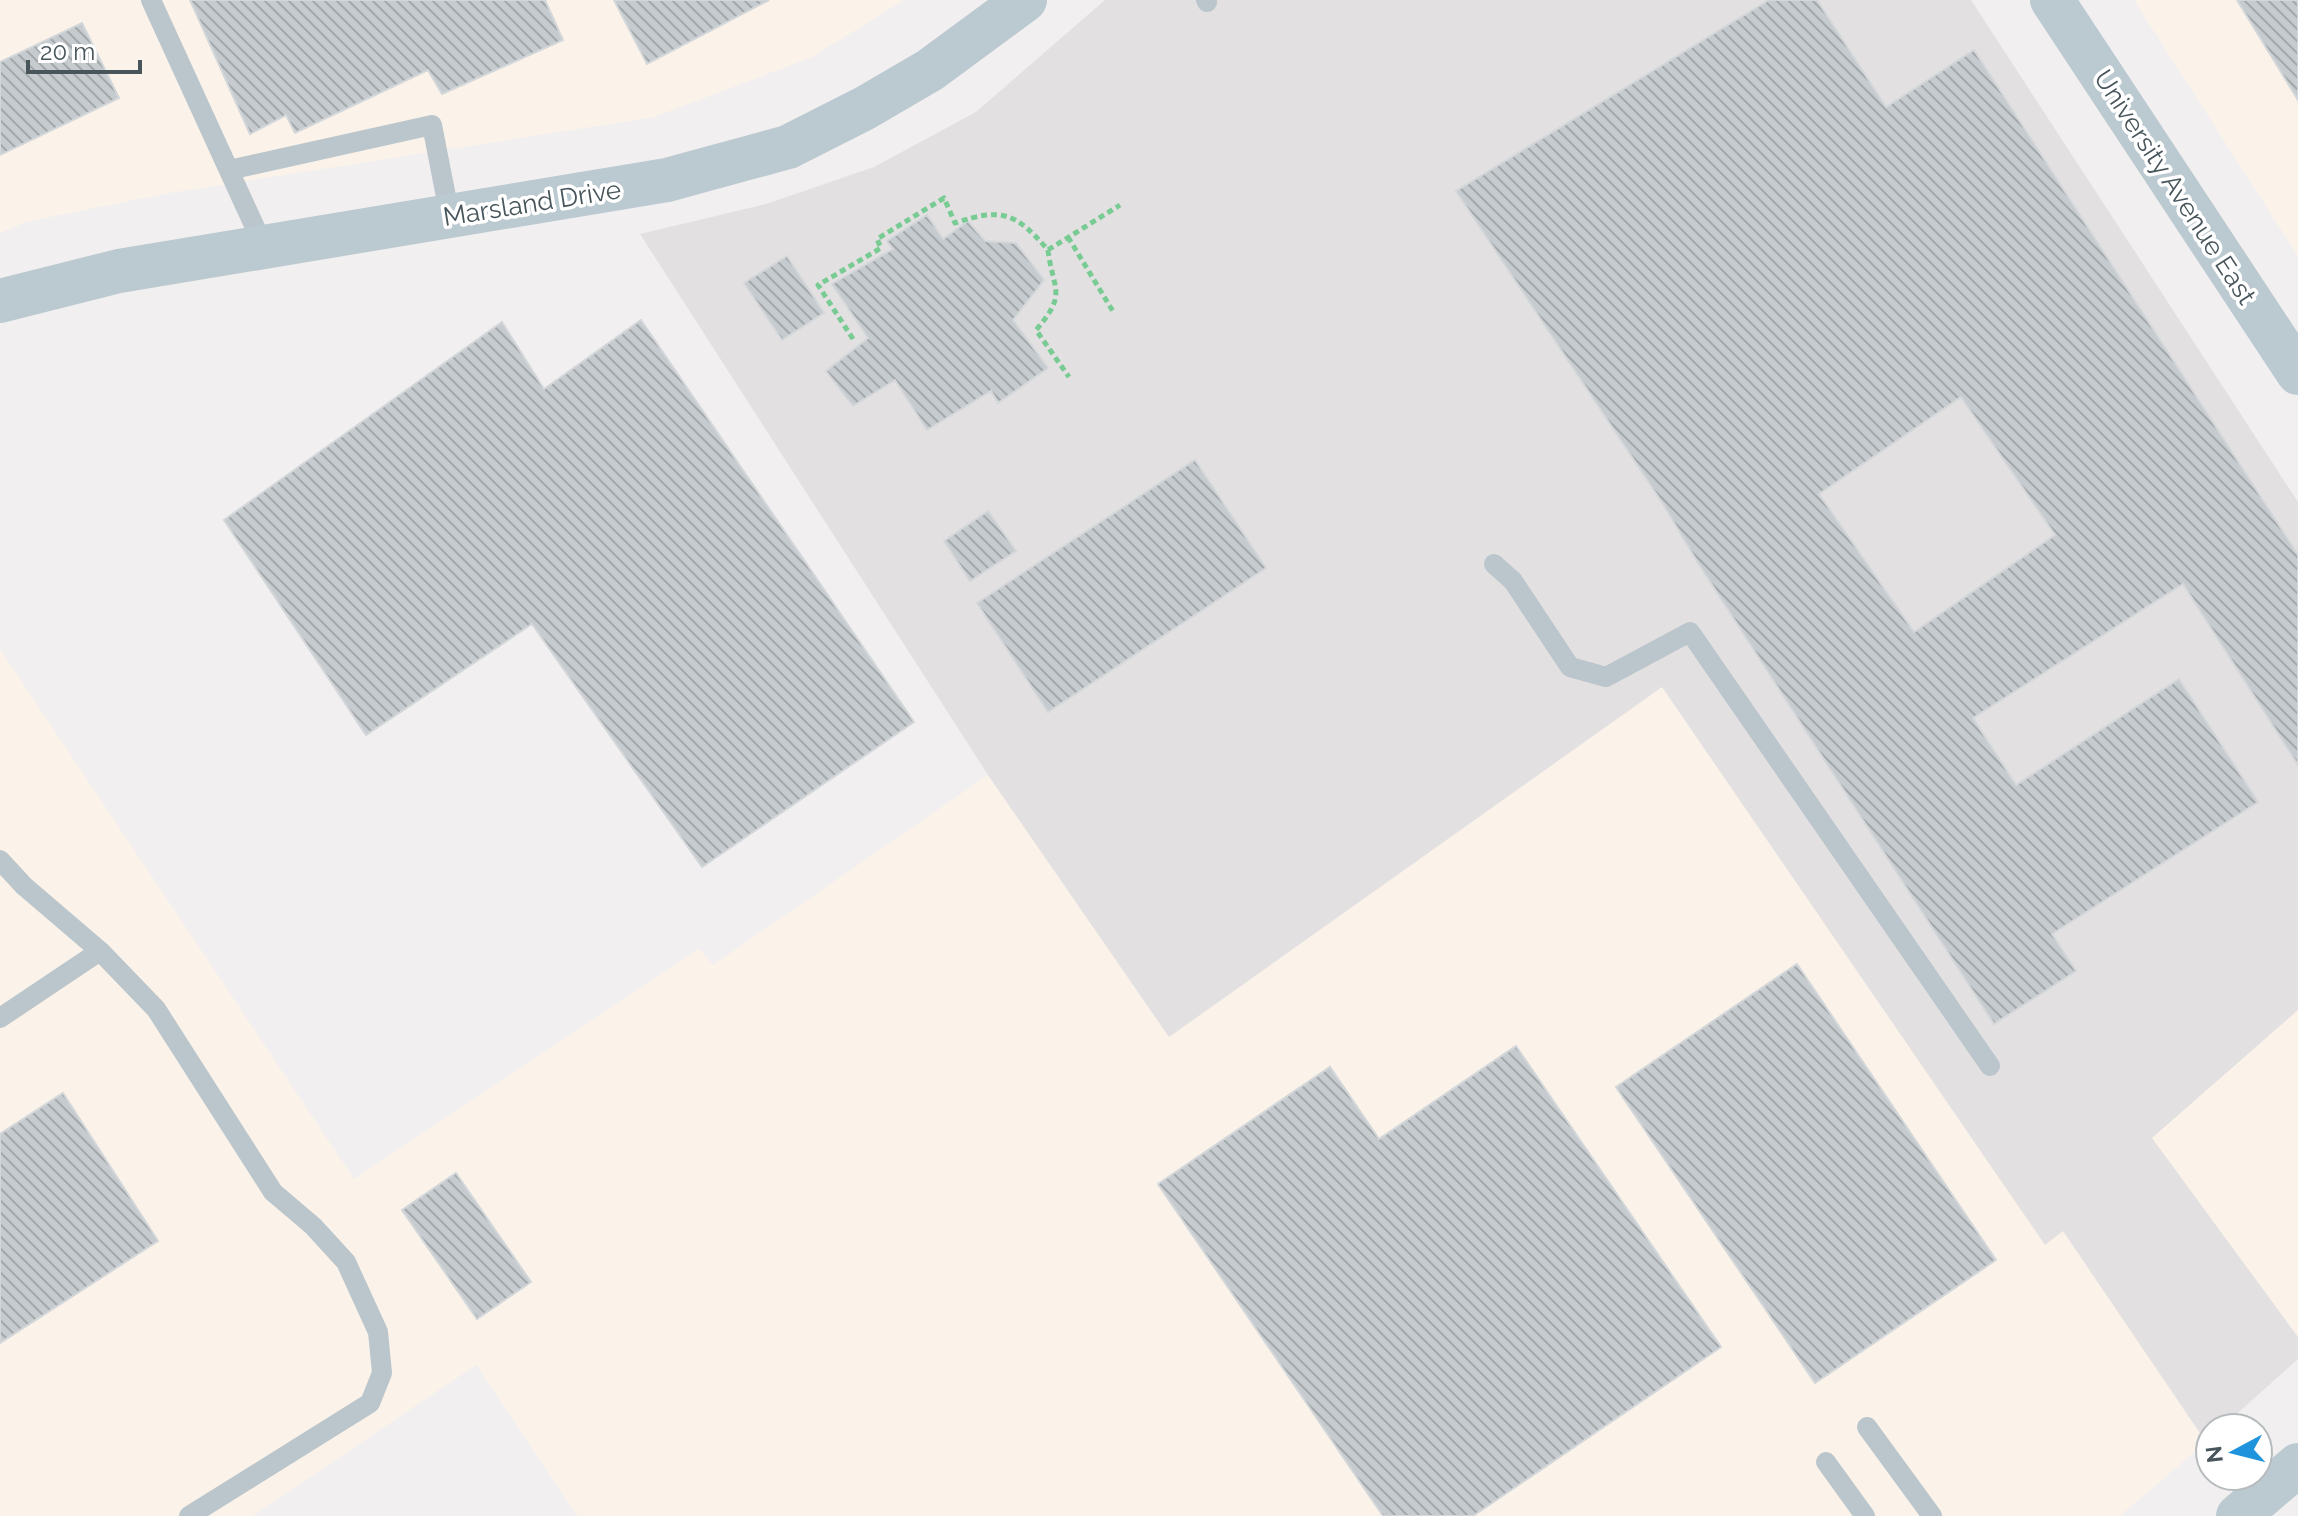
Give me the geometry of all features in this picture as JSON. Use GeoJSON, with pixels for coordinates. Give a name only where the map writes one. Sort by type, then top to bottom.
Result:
{"type":"FeatureCollection","features":[{"type":"Feature","properties":{"kind":"street","name":"Marsland Drive"},"geometry":{"type":"LineString","coordinates":[[0,301],[119,271],[667,180],[788,147],[865,108],[930,70],[1025,0]]}},
{"type":"Feature","properties":{"kind":"street","name":"University Avenue East"},"geometry":{"type":"LineString","coordinates":[[2052,0],[2298,373]]}},
{"type":"Feature","properties":{"kind":"street"},"geometry":{"type":"LineString","coordinates":[[2256,1509],[2298,1465]]}},
{"type":"Feature","properties":{"kind":"lane"},"geometry":{"type":"LineString","coordinates":[[151,0],[264,247]]}},
{"type":"Feature","properties":{"kind":"lane"},"geometry":{"type":"LineString","coordinates":[[229,170],[432,125],[450,217]]}},
{"type":"Feature","properties":{"kind":"lane"},"geometry":{"type":"LineString","coordinates":[[1494,564],[1513,581],[1570,667],[1606,677],[1690,632],[1990,1066]]}},
{"type":"Feature","properties":{"kind":"lane"},"geometry":{"type":"LineString","coordinates":[[0,860],[24,886],[100,951],[156,1009],[273,1192],[313,1226],[346,1262],[378,1332],[382,1373],[370,1403],[189,1516]]}},
{"type":"Feature","properties":{"kind":"lane"},"geometry":{"type":"LineString","coordinates":[[0,1018],[100,951]]}},
{"type":"Feature","properties":{"kind":"lane"},"geometry":{"type":"LineString","coordinates":[[1867,1427],[1932,1516]]}},
{"type":"Feature","properties":{"kind":"lane"},"geometry":{"type":"LineString","coordinates":[[1826,1462],[1865,1516]]}},
{"type":"Feature","properties":{"kind":"path"},"geometry":{"type":"LineString","coordinates":[[853,339],[818,285],[881,248],[877,239],[944,198],[955,223],[983,214],[1004,215],[1027,226],[1048,250],[1058,287],[1057,299],[1050,314],[1036,330],[1069,377]]}},
{"type":"Feature","properties":{"kind":"path"},"geometry":{"type":"LineString","coordinates":[[1048,250],[1120,205]]}},
{"type":"Feature","properties":{"kind":"path"},"geometry":{"type":"LineString","coordinates":[[1068,237],[1114,313]]}},
{"type":"Feature","properties":{"kind":"shaded area"},"geometry":{"type":"Polygon","coordinates":[[[0,0],[904,0],[812,57],[654,117],[163,194],[26,222],[0,233],[0,0]]]}},
{"type":"Feature","properties":{"kind":"shaded area"},"geometry":{"type":"Polygon","coordinates":[[[1105,0],[1971,0],[2298,502],[2298,1010],[2152,1138],[2298,1337],[2298,1359],[2239,1412],[2194,1412],[2194,1424],[2063,1231],[2045,1245],[1662,687],[1169,1037],[988,775],[640,234],[766,204],[874,167],[976,112],[1105,0]]]}},
{"type":"Feature","properties":{"kind":"shaded area"},"geometry":{"type":"Polygon","coordinates":[[[2134,0],[2298,0],[2298,256],[2134,0]]]}},
{"type":"Feature","properties":{"kind":"shaded area"},"geometry":{"type":"Polygon","coordinates":[[[0,649],[354,1179],[699,949],[713,965],[988,775],[1169,1037],[1662,687],[2045,1244],[2063,1231],[2194,1424],[2194,1452],[2120,1516],[577,1516],[476,1365],[252,1516],[0,1516],[0,649]]]}},
{"type":"Feature","properties":{"kind":"shaded area"},"geometry":{"type":"Polygon","coordinates":[[[2298,1010],[2298,1337],[2151,1138],[2298,1010]]]}},
{"type":"Feature","properties":{"kind":"building"},"geometry":{"type":"Polygon","coordinates":[[[190,0],[545,0],[563,40],[442,94],[428,70],[295,133],[286,115],[250,134],[190,0]]]}},
{"type":"Feature","properties":{"kind":"building"},"geometry":{"type":"Polygon","coordinates":[[[614,0],[769,0],[647,64],[614,0]]]}},
{"type":"Feature","properties":{"kind":"building"},"geometry":{"type":"Polygon","coordinates":[[[1769,0],[1817,0],[1886,107],[1974,50],[2298,555],[2298,765],[2183,584],[1973,718],[2016,785],[2179,679],[2258,802],[2052,934],[2076,971],[1994,1024],[1663,504],[1456,191],[1769,0]],[[1961,397],[1819,494],[1914,632],[2055,535],[1961,397]]]}},
{"type":"Feature","properties":{"kind":"building"},"geometry":{"type":"Polygon","coordinates":[[[2237,0],[2298,0],[2298,100],[2237,0]]]}},
{"type":"Feature","properties":{"kind":"building"},"geometry":{"type":"Polygon","coordinates":[[[82,23],[119,98],[0,155],[0,62],[82,23]]]}},
{"type":"Feature","properties":{"kind":"building"},"geometry":{"type":"Polygon","coordinates":[[[927,215],[943,239],[968,221],[985,241],[1016,243],[1044,280],[1013,320],[1048,368],[998,403],[991,391],[927,430],[895,380],[853,406],[826,371],[868,338],[832,284],[893,249],[887,241],[927,215]]]}},
{"type":"Feature","properties":{"kind":"building"},"geometry":{"type":"Polygon","coordinates":[[[787,256],[824,313],[782,340],[744,283],[787,256]]]}},
{"type":"Feature","properties":{"kind":"building"},"geometry":{"type":"Polygon","coordinates":[[[641,320],[914,722],[702,867],[532,624],[366,735],[224,520],[502,322],[544,389],[641,320]]]}},
{"type":"Feature","properties":{"kind":"building"},"geometry":{"type":"Polygon","coordinates":[[[1195,460],[1266,568],[1048,712],[977,603],[1195,460]]]}},
{"type":"Feature","properties":{"kind":"building"},"geometry":{"type":"Polygon","coordinates":[[[988,511],[1016,551],[970,581],[944,541],[988,511]]]}},
{"type":"Feature","properties":{"kind":"building"},"geometry":{"type":"Polygon","coordinates":[[[1797,964],[1996,1260],[1815,1383],[1616,1087],[1797,964]]]}},
{"type":"Feature","properties":{"kind":"building"},"geometry":{"type":"Polygon","coordinates":[[[1516,1046],[1721,1347],[1473,1516],[1383,1516],[1158,1184],[1330,1067],[1379,1139],[1516,1046]]]}},
{"type":"Feature","properties":{"kind":"building"},"geometry":{"type":"Polygon","coordinates":[[[63,1093],[158,1241],[0,1343],[0,1134],[63,1093]]]}},
{"type":"Feature","properties":{"kind":"building"},"geometry":{"type":"Polygon","coordinates":[[[456,1173],[531,1282],[477,1319],[402,1210],[456,1173]]]}}]}
